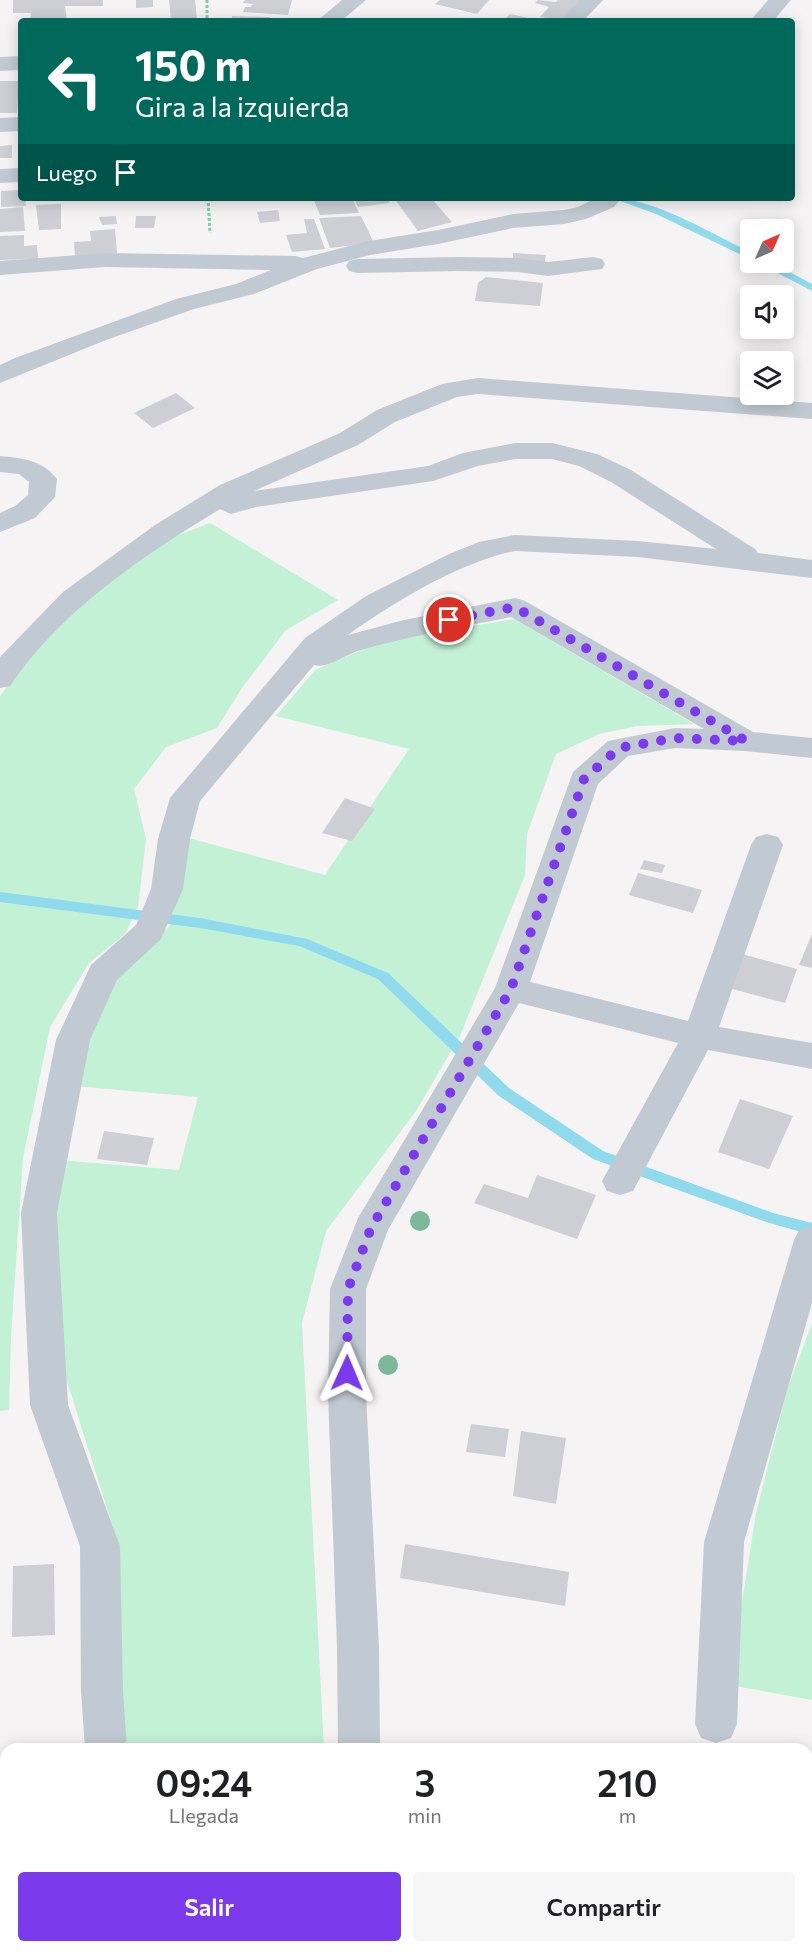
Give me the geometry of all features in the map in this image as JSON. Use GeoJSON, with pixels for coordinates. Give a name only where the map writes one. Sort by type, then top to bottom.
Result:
{"type":"FeatureCollection","features":[{"type":"Feature","properties":{"kind":"street"},"geometry":{"type":"LineString","coordinates":[[332,18],[355,0]]}},
{"type":"Feature","properties":{"kind":"street"},"geometry":{"type":"LineString","coordinates":[[574,18],[592,0]]}},
{"type":"Feature","properties":{"kind":"street"},"geometry":{"type":"LineString","coordinates":[[764,18],[780,0]]}},
{"type":"Feature","properties":{"kind":"street"},"geometry":{"type":"LineString","coordinates":[[0,64],[18,63]]}},
{"type":"Feature","properties":{"kind":"street"},"geometry":{"type":"LineString","coordinates":[[0,124],[18,124]]}},
{"type":"Feature","properties":{"kind":"street"},"geometry":{"type":"LineString","coordinates":[[0,176],[18,175]]}},
{"type":"Feature","properties":{"kind":"street"},"geometry":{"type":"LineString","coordinates":[[513,221],[544,201]]}},
{"type":"Feature","properties":{"kind":"street"},"geometry":{"type":"LineString","coordinates":[[0,375],[35,359],[185,303],[245,289],[308,264],[369,248],[438,237],[513,221],[575,214],[607,201]]}},
{"type":"Feature","properties":{"kind":"street"},"geometry":{"type":"LineString","coordinates":[[0,268],[105,260],[238,261],[377,267],[458,264],[518,265],[548,269],[593,264]]}},
{"type":"Feature","properties":{"kind":"street"},"geometry":{"type":"LineString","coordinates":[[238,261],[252,269],[255,276],[254,281],[245,289]]}},
{"type":"Feature","properties":{"kind":"street"},"geometry":{"type":"LineString","coordinates":[[0,679],[16,656],[73,598],[165,531],[230,491],[349,439],[386,416],[451,390],[478,386],[812,411]]}},
{"type":"Feature","properties":{"kind":"street"},"geometry":{"type":"LineString","coordinates":[[165,531],[252,499],[432,473],[472,459],[515,451],[552,451],[588,460],[621,476],[753,561]]}},
{"type":"Feature","properties":{"kind":"street"},"geometry":{"type":"LineString","coordinates":[[0,464],[26,467],[43,479],[41,497],[25,512],[0,524]]}},
{"type":"Feature","properties":{"kind":"street"},"geometry":{"type":"LineString","coordinates":[[106,1743],[102,1691],[100,1546],[49,1405],[39,1212],[73,1040],[103,973],[150,931],[167,889],[174,839],[185,798],[315,644],[376,602],[459,560],[489,548],[515,543],[627,548],[812,569]]}},
{"type":"Feature","properties":{"kind":"street"},"geometry":{"type":"LineString","coordinates":[[286,677],[336,647],[404,629],[515,607],[746,741]]}},
{"type":"Feature","properties":{"kind":"street"},"geometry":{"type":"LineString","coordinates":[[359,1743],[358,1648],[347,1394],[348,1289],[371,1228],[511,989],[584,779],[619,748],[675,738],[746,741],[812,748]]}},
{"type":"Feature","properties":{"kind":"street"},"geometry":{"type":"LineString","coordinates":[[620,1181],[699,1036],[767,845]]}},
{"type":"Feature","properties":{"kind":"street"},"geometry":{"type":"LineString","coordinates":[[511,989],[699,1036],[812,1056]]}},
{"type":"Feature","properties":{"kind":"street"},"geometry":{"type":"LineString","coordinates":[[716,1724],[724,1542],[812,1240]]}},
{"type":"Feature","properties":{"kind":"path"},"geometry":{"type":"LineString","coordinates":[[207,0],[207,18]]}},
{"type":"Feature","properties":{"kind":"green space"},"geometry":{"type":"Polygon","coordinates":[[[210,523],[338,600],[286,630],[242,688],[217,728],[166,747],[134,789],[146,839],[138,907],[125,934],[89,963],[50,1027],[23,1158],[11,1337],[9,1410],[0,1411],[0,696],[35,647],[108,581],[171,538],[210,523]]]}},
{"type":"Feature","properties":{"kind":"green space"},"geometry":{"type":"Polygon","coordinates":[[[514,619],[694,724],[637,726],[599,734],[556,754],[527,834],[525,875],[460,1036],[416,1111],[326,1231],[302,1323],[324,1743],[126,1743],[116,1628],[118,1543],[64,1372],[54,1246],[59,1160],[179,1170],[198,1097],[74,1086],[95,1010],[127,961],[170,926],[189,838],[325,875],[409,749],[276,716],[315,670],[383,641],[514,619]]]}},
{"type":"Feature","properties":{"kind":"green space"},"geometry":{"type":"Polygon","coordinates":[[[812,1323],[812,1700],[729,1685],[756,1513],[787,1390],[812,1323]]]}},
{"type":"Feature","properties":{"kind":"building"},"geometry":{"type":"Polygon","coordinates":[[[13,0],[103,0],[103,6],[65,6],[67,18],[30,18],[31,13],[13,13],[13,0]]]}},
{"type":"Feature","properties":{"kind":"building"},"geometry":{"type":"Polygon","coordinates":[[[136,0],[153,0],[153,7],[136,8],[136,0]]]}},
{"type":"Feature","properties":{"kind":"building"},"geometry":{"type":"Polygon","coordinates":[[[169,0],[195,0],[197,18],[171,18],[169,0]]]}},
{"type":"Feature","properties":{"kind":"building"},"geometry":{"type":"Polygon","coordinates":[[[245,0],[292,0],[288,15],[243,12],[245,7],[253,4],[243,3],[245,0]]]}},
{"type":"Feature","properties":{"kind":"building"},"geometry":{"type":"Polygon","coordinates":[[[440,0],[489,0],[477,14],[435,4],[440,0]]]}},
{"type":"Feature","properties":{"kind":"building"},"geometry":{"type":"Polygon","coordinates":[[[538,0],[556,2],[558,0],[585,0],[567,18],[540,17],[549,7],[535,3],[538,0]]]}},
{"type":"Feature","properties":{"kind":"building"},"geometry":{"type":"Polygon","coordinates":[[[510,14],[529,18],[506,18],[510,14]]]}},
{"type":"Feature","properties":{"kind":"building"},"geometry":{"type":"Polygon","coordinates":[[[232,16],[270,17],[270,18],[232,18],[232,16]]]}},
{"type":"Feature","properties":{"kind":"building"},"geometry":{"type":"Polygon","coordinates":[[[0,81],[18,81],[17,113],[0,113],[0,81]]]}},
{"type":"Feature","properties":{"kind":"building"},"geometry":{"type":"Polygon","coordinates":[[[12,145],[12,158],[0,158],[0,146],[12,145]]]}},
{"type":"Feature","properties":{"kind":"building"},"geometry":{"type":"Polygon","coordinates":[[[18,190],[18,201],[25,201],[26,206],[1,207],[1,191],[18,190]]]}},
{"type":"Feature","properties":{"kind":"building"},"geometry":{"type":"Polygon","coordinates":[[[314,201],[353,201],[359,213],[320,215],[314,201]]]}},
{"type":"Feature","properties":{"kind":"building"},"geometry":{"type":"Polygon","coordinates":[[[355,201],[389,201],[390,203],[358,207],[355,201]]]}},
{"type":"Feature","properties":{"kind":"building"},"geometry":{"type":"Polygon","coordinates":[[[396,201],[434,201],[452,222],[418,231],[396,201]]]}},
{"type":"Feature","properties":{"kind":"building"},"geometry":{"type":"Polygon","coordinates":[[[61,204],[61,229],[39,230],[36,205],[61,204]]]}},
{"type":"Feature","properties":{"kind":"building"},"geometry":{"type":"Polygon","coordinates":[[[23,207],[25,231],[0,232],[0,209],[23,207]]]}},
{"type":"Feature","properties":{"kind":"building"},"geometry":{"type":"Polygon","coordinates":[[[278,210],[280,221],[260,223],[257,212],[278,210]]]}},
{"type":"Feature","properties":{"kind":"building"},"geometry":{"type":"Polygon","coordinates":[[[116,216],[117,224],[102,225],[99,217],[116,216]]]}},
{"type":"Feature","properties":{"kind":"building"},"geometry":{"type":"Polygon","coordinates":[[[136,216],[156,216],[154,228],[135,228],[136,216]]]}},
{"type":"Feature","properties":{"kind":"building"},"geometry":{"type":"Polygon","coordinates":[[[361,216],[374,243],[330,248],[319,218],[361,216]]]}},
{"type":"Feature","properties":{"kind":"building"},"geometry":{"type":"Polygon","coordinates":[[[304,219],[314,219],[325,249],[292,252],[286,235],[307,233],[304,219]]]}},
{"type":"Feature","properties":{"kind":"building"},"geometry":{"type":"Polygon","coordinates":[[[115,229],[117,253],[75,256],[74,242],[91,241],[90,231],[115,229]]]}},
{"type":"Feature","properties":{"kind":"building"},"geometry":{"type":"Polygon","coordinates":[[[24,235],[24,246],[37,245],[38,259],[0,260],[0,236],[24,235]]]}},
{"type":"Feature","properties":{"kind":"building"},"geometry":{"type":"Polygon","coordinates":[[[513,253],[546,255],[544,266],[513,263],[513,253]]]}},
{"type":"Feature","properties":{"kind":"building"},"geometry":{"type":"Polygon","coordinates":[[[486,277],[543,283],[540,306],[475,301],[478,283],[486,277]]]}},
{"type":"Feature","properties":{"kind":"building"},"geometry":{"type":"Polygon","coordinates":[[[176,393],[195,408],[153,428],[134,413],[176,393]]]}},
{"type":"Feature","properties":{"kind":"building"},"geometry":{"type":"Polygon","coordinates":[[[345,798],[375,809],[352,841],[322,833],[345,798]]]}},
{"type":"Feature","properties":{"kind":"building"},"geometry":{"type":"Polygon","coordinates":[[[644,860],[665,865],[662,873],[640,869],[644,860]]]}},
{"type":"Feature","properties":{"kind":"building"},"geometry":{"type":"Polygon","coordinates":[[[638,873],[702,890],[693,913],[629,895],[638,873]]]}},
{"type":"Feature","properties":{"kind":"building"},"geometry":{"type":"Polygon","coordinates":[[[812,934],[812,968],[799,965],[812,934]]]}},
{"type":"Feature","properties":{"kind":"building"},"geometry":{"type":"Polygon","coordinates":[[[734,952],[797,969],[785,1003],[721,986],[734,952]]]}},
{"type":"Feature","properties":{"kind":"building"},"geometry":{"type":"Polygon","coordinates":[[[740,1099],[793,1116],[769,1169],[718,1152],[740,1099]]]}},
{"type":"Feature","properties":{"kind":"building"},"geometry":{"type":"Polygon","coordinates":[[[104,1131],[154,1138],[147,1165],[97,1159],[104,1131]]]}},
{"type":"Feature","properties":{"kind":"building"},"geometry":{"type":"Polygon","coordinates":[[[537,1175],[596,1195],[577,1239],[474,1203],[484,1184],[528,1198],[537,1175]]]}},
{"type":"Feature","properties":{"kind":"building"},"geometry":{"type":"Polygon","coordinates":[[[471,1424],[509,1429],[505,1457],[466,1452],[471,1424]]]}},
{"type":"Feature","properties":{"kind":"building"},"geometry":{"type":"Polygon","coordinates":[[[521,1431],[566,1438],[556,1504],[513,1496],[521,1431]]]}},
{"type":"Feature","properties":{"kind":"building"},"geometry":{"type":"Polygon","coordinates":[[[405,1544],[569,1572],[565,1606],[400,1578],[405,1544]]]}},
{"type":"Feature","properties":{"kind":"building"},"geometry":{"type":"Polygon","coordinates":[[[54,1564],[55,1635],[12,1637],[13,1566],[54,1564]]]}},
{"type":"Feature","properties":{"kind":"waterway"},"geometry":{"type":"LineString","coordinates":[[626,201],[659,212],[740,251]]}},
{"type":"Feature","properties":{"kind":"waterway"},"geometry":{"type":"LineString","coordinates":[[783,273],[812,288]]}},
{"type":"Feature","properties":{"kind":"waterway"},"geometry":{"type":"LineString","coordinates":[[0,897],[200,923],[302,942],[383,976],[504,1092],[598,1155],[771,1218],[812,1229]]}},
{"type":"Feature","properties":{"kind":"route"},"geometry":{"type":"LineString","coordinates":[[347,1373],[348,1289],[371,1228],[511,989],[584,779],[619,748],[675,738],[746,741],[515,607],[449,620]]}}]}
